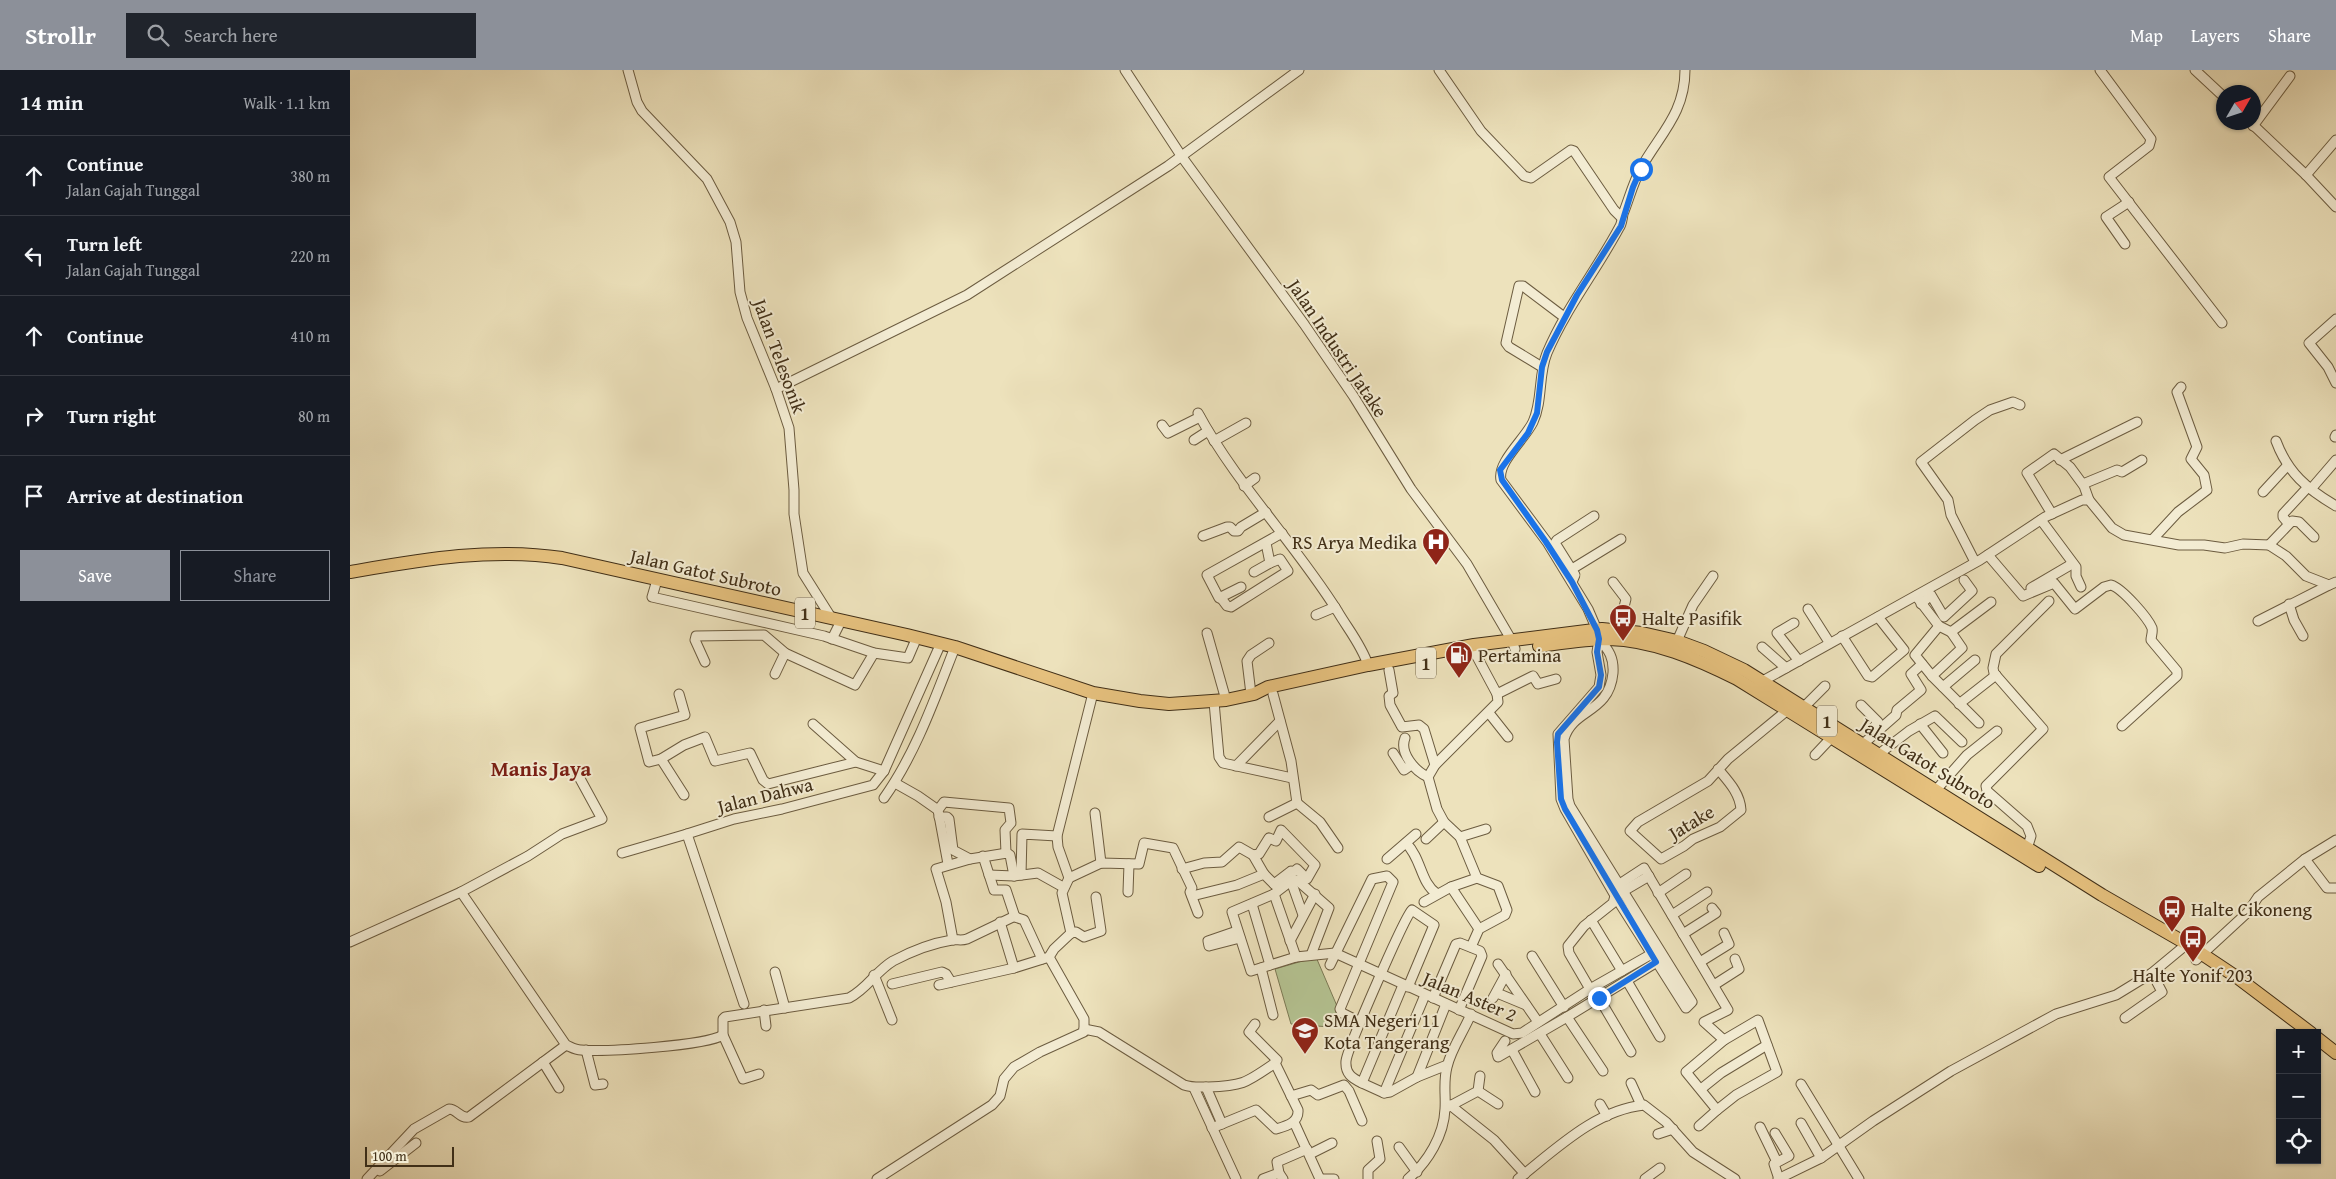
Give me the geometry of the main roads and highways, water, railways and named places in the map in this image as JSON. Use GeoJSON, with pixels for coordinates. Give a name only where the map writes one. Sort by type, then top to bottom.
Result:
{"type":"FeatureCollection","features":[{"type":"Feature","properties":{"kind":"highway","name":"Jalan Gatot Subroto"},"geometry":{"type":"LineString","coordinates":[[350,572],[454,556],[529,553],[562,558],[917,637],[955,647],[1093,693],[1151,703],[1220,701],[1253,694],[1273,694],[1356,675],[1388,670],[1475,649]]}},
{"type":"Feature","properties":{"kind":"highway","name":"Jalan Gatot Subroto"},"geometry":{"type":"LineString","coordinates":[[1253,694],[1268,687],[1368,665],[1623,630],[1678,641],[1713,655],[1756,685],[1863,744],[1936,790],[2031,857]]}},
{"type":"Feature","properties":{"kind":"highway","name":"Jalan Gatot Subroto"},"geometry":{"type":"LineString","coordinates":[[1513,645],[1531,647],[1598,634],[1676,652],[1756,685]]}},
{"type":"Feature","properties":{"kind":"highway","name":"Jalan Gatot Subroto"},"geometry":{"type":"LineString","coordinates":[[1796,707],[1831,738],[2184,947],[2293,1029]]}},
{"type":"Feature","properties":{"kind":"highway","name":"Jalan Gatot Subroto"},"geometry":{"type":"LineString","coordinates":[[2199,957],[2238,978],[2306,1029]]}},
{"type":"Feature","properties":{"kind":"highway"},"geometry":{"type":"LineString","coordinates":[[2321,1041],[2336,1053]]}},
{"type":"Feature","properties":{"kind":"highway"},"geometry":{"type":"LineString","coordinates":[[2321,1051],[2336,1063]]}},
{"type":"Feature","properties":{"kind":"place","name":"RS Arya Medika"},"geometry":{"type":"Point","coordinates":[1436,566]}},
{"type":"Feature","properties":{"kind":"place","name":"Halte Pasifik"},"geometry":{"type":"Point","coordinates":[1623,642]}},
{"type":"Feature","properties":{"kind":"place","name":"Pertamina"},"geometry":{"type":"Point","coordinates":[1459,679]}},
{"type":"Feature","properties":{"kind":"place","name":"Halte Cikoneng"},"geometry":{"type":"Point","coordinates":[2172,933]}},
{"type":"Feature","properties":{"kind":"place","name":"Halte Yonif 203"},"geometry":{"type":"Point","coordinates":[2193,963]}},
{"type":"Feature","properties":{"kind":"place","name":"SMA Negeri 11 Kota Tangerang"},"geometry":{"type":"Point","coordinates":[1305,1055]}},
{"type":"Feature","properties":{"kind":"district","name":"Manis Jaya"},"geometry":{"type":"Point","coordinates":[541,768]}}]}
